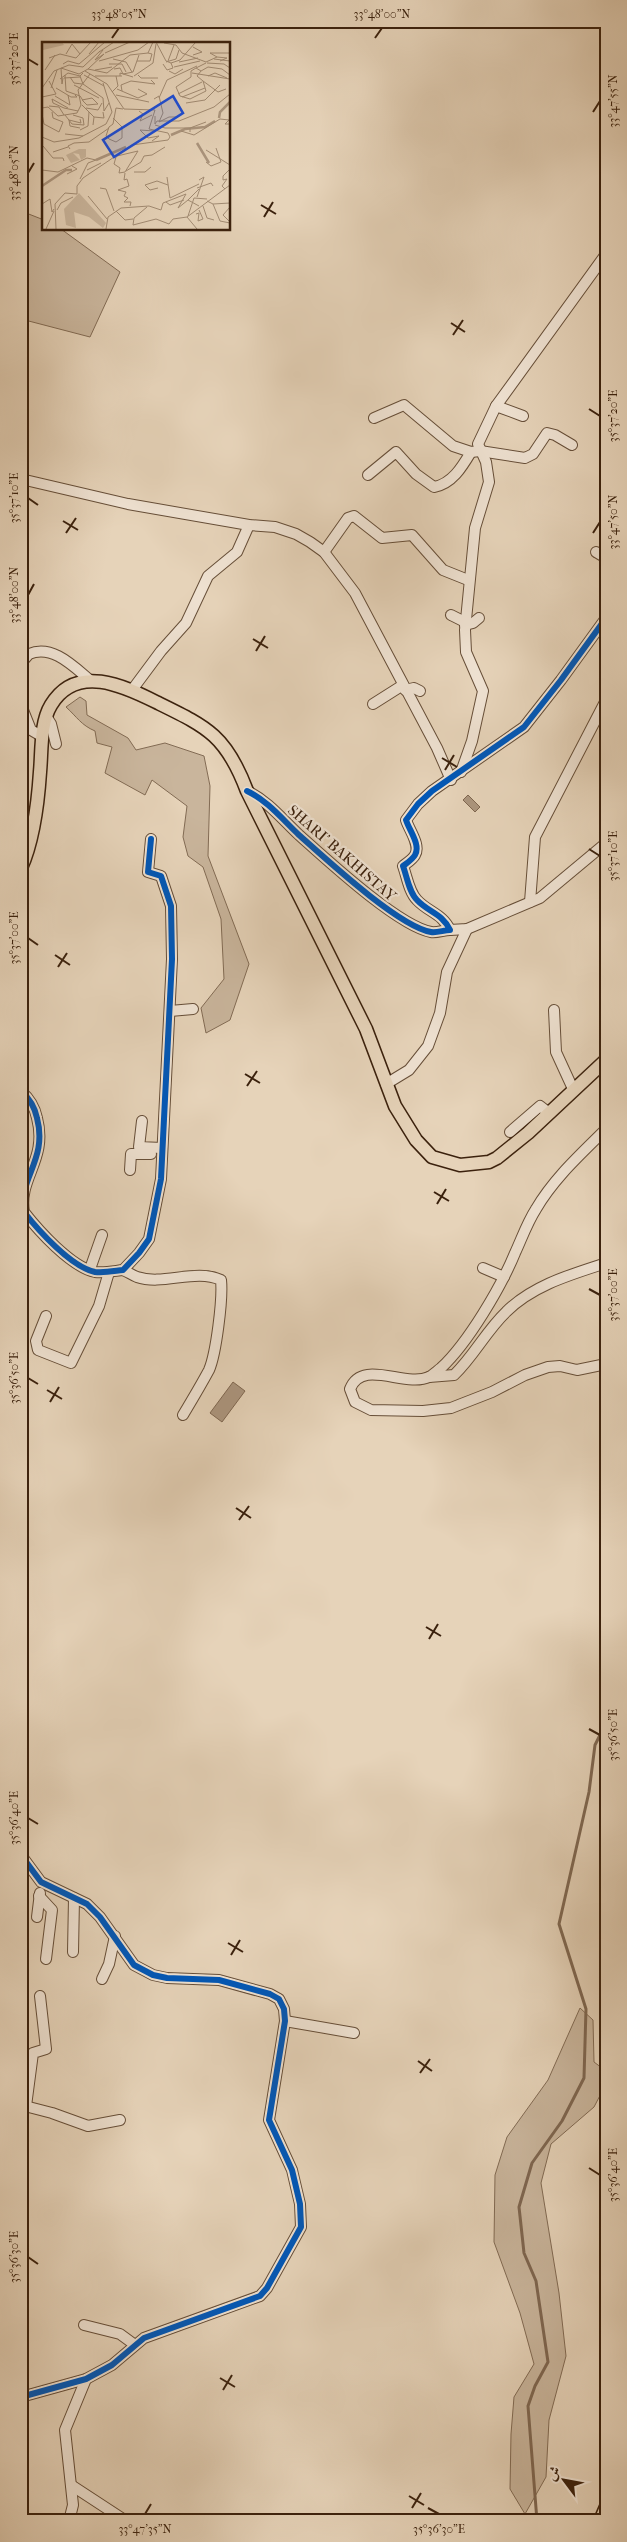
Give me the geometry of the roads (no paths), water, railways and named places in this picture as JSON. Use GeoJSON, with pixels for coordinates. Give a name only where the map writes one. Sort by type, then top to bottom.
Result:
{"type":"FeatureCollection","features":[{"type":"Feature","properties":{"kind":"main road"},"geometry":{"type":"LineString","coordinates":[[21,868],[36,814],[43,737],[46,716],[51,704],[68,689],[91,681],[114,684],[132,690],[193,720],[210,731],[234,758],[247,791],[362,1020],[395,1106],[422,1149],[432,1157],[460,1165],[489,1162],[497,1158],[528,1133],[606,1060]]}},
{"type":"Feature","properties":{"kind":"main road"},"geometry":{"type":"LineString","coordinates":[[600,2521],[606,2508]]}},
{"type":"Feature","properties":{"kind":"street"},"geometry":{"type":"LineString","coordinates":[[368,475],[396,452],[427,483],[434,487],[451,480],[476,452],[496,406],[606,254]]}},
{"type":"Feature","properties":{"kind":"street"},"geometry":{"type":"LineString","coordinates":[[374,418],[404,405],[453,446],[476,452],[525,458],[533,454],[547,434],[555,434],[572,445]]}},
{"type":"Feature","properties":{"kind":"street"},"geometry":{"type":"LineString","coordinates":[[496,406],[523,416]]}},
{"type":"Feature","properties":{"kind":"street"},"geometry":{"type":"LineString","coordinates":[[461,772],[472,741],[483,691],[466,652],[465,624],[468,580],[473,562],[475,528],[489,482],[486,462],[476,452]]}},
{"type":"Feature","properties":{"kind":"street"},"geometry":{"type":"LineString","coordinates":[[21,479],[128,504],[248,525],[266,525],[287,530],[324,552],[355,593],[437,748],[451,780]]}},
{"type":"Feature","properties":{"kind":"street"},"geometry":{"type":"LineString","coordinates":[[324,552],[348,518],[354,516],[382,538],[412,535],[443,570],[468,580]]}},
{"type":"Feature","properties":{"kind":"street"},"geometry":{"type":"LineString","coordinates":[[132,690],[161,651],[186,622],[208,576],[237,552],[248,525]]}},
{"type":"Feature","properties":{"kind":"street"},"geometry":{"type":"LineString","coordinates":[[596,552],[606,558]]}},
{"type":"Feature","properties":{"kind":"street"},"geometry":{"type":"LineString","coordinates":[[451,614],[465,624],[473,623],[479,618]]}},
{"type":"Feature","properties":{"kind":"street","name":"SHARI' BAKHISTAY"},"geometry":{"type":"LineString","coordinates":[[247,791],[260,797],[299,835],[388,910],[418,927],[432,932],[450,930],[445,919],[415,899],[404,866],[415,856],[416,850],[415,841],[406,820],[410,812],[432,791],[451,780],[513,736],[533,718],[606,618]]}},
{"type":"Feature","properties":{"kind":"street"},"geometry":{"type":"LineString","coordinates":[[21,663],[29,654],[46,652],[65,659],[91,681]]}},
{"type":"Feature","properties":{"kind":"street"},"geometry":{"type":"LineString","coordinates":[[373,704],[404,688],[414,688],[420,691]]}},
{"type":"Feature","properties":{"kind":"street"},"geometry":{"type":"LineString","coordinates":[[530,902],[536,838],[606,700]]}},
{"type":"Feature","properties":{"kind":"street"},"geometry":{"type":"LineString","coordinates":[[21,705],[23,721],[31,730],[43,737]]}},
{"type":"Feature","properties":{"kind":"street"},"geometry":{"type":"LineString","coordinates":[[46,716],[51,724],[56,744]]}},
{"type":"Feature","properties":{"kind":"street"},"geometry":{"type":"LineString","coordinates":[[123,1270],[149,1239],[157,1204],[162,1151],[170,1011],[167,988],[171,906],[160,876],[148,872],[151,839]]}},
{"type":"Feature","properties":{"kind":"street"},"geometry":{"type":"LineString","coordinates":[[450,930],[467,929],[530,902],[551,890],[606,843]]}},
{"type":"Feature","properties":{"kind":"street"},"geometry":{"type":"LineString","coordinates":[[386,1084],[409,1070],[428,1046],[440,1014],[447,972],[467,929]]}},
{"type":"Feature","properties":{"kind":"street"},"geometry":{"type":"LineString","coordinates":[[170,1011],[193,1009]]}},
{"type":"Feature","properties":{"kind":"street"},"geometry":{"type":"LineString","coordinates":[[554,1010],[553,1038],[556,1052],[573,1089]]}},
{"type":"Feature","properties":{"kind":"street"},"geometry":{"type":"LineString","coordinates":[[21,1091],[36,1113],[41,1133],[40,1148],[24,1191],[24,1212],[69,1257],[90,1269],[109,1272],[123,1270],[138,1278],[155,1279],[205,1276],[220,1280],[222,1292],[218,1328],[210,1368],[183,1414]]}},
{"type":"Feature","properties":{"kind":"street"},"geometry":{"type":"LineString","coordinates":[[510,1132],[540,1106],[549,1112]]}},
{"type":"Feature","properties":{"kind":"street"},"geometry":{"type":"LineString","coordinates":[[142,1121],[139,1147],[162,1151]]}},
{"type":"Feature","properties":{"kind":"street"},"geometry":{"type":"LineString","coordinates":[[429,1377],[454,1355],[504,1277],[526,1228],[544,1195],[599,1132]]}},
{"type":"Feature","properties":{"kind":"street"},"geometry":{"type":"LineString","coordinates":[[130,1170],[131,1154],[162,1151]]}},
{"type":"Feature","properties":{"kind":"street"},"geometry":{"type":"LineString","coordinates":[[90,1269],[102,1235]]}},
{"type":"Feature","properties":{"kind":"street"},"geometry":{"type":"LineString","coordinates":[[603,1264],[550,1283],[525,1296],[506,1312],[474,1355],[454,1375],[414,1380],[360,1375],[352,1382],[350,1389],[351,1397],[362,1407],[372,1410],[440,1410],[469,1402],[539,1369],[560,1366],[577,1370],[606,1364]]}},
{"type":"Feature","properties":{"kind":"street"},"geometry":{"type":"LineString","coordinates":[[483,1268],[504,1277]]}},
{"type":"Feature","properties":{"kind":"street"},"geometry":{"type":"LineString","coordinates":[[46,1316],[36,1341],[38,1350],[71,1363],[98,1306],[109,1272]]}},
{"type":"Feature","properties":{"kind":"street"},"geometry":{"type":"LineString","coordinates":[[21,1855],[41,1882],[87,1904],[115,1936],[134,1965],[153,1975],[167,1978],[219,1980],[270,1994],[279,1999],[284,2009],[285,2021],[269,2120],[287,2157],[296,2186],[301,2217],[301,2227],[296,2239],[260,2296],[158,2332],[134,2345],[112,2365],[86,2379],[21,2396]]}},
{"type":"Feature","properties":{"kind":"street"},"geometry":{"type":"LineString","coordinates":[[37,1917],[41,1882]]}},
{"type":"Feature","properties":{"kind":"street"},"geometry":{"type":"LineString","coordinates":[[39,1896],[52,1910],[46,1959]]}},
{"type":"Feature","properties":{"kind":"street"},"geometry":{"type":"LineString","coordinates":[[73,1952],[74,1898]]}},
{"type":"Feature","properties":{"kind":"street"},"geometry":{"type":"LineString","coordinates":[[102,1979],[109,1964],[115,1936]]}},
{"type":"Feature","properties":{"kind":"street"},"geometry":{"type":"LineString","coordinates":[[40,1996],[46,2049],[33,2053],[24,2105],[88,2126],[120,2120]]}},
{"type":"Feature","properties":{"kind":"street"},"geometry":{"type":"LineString","coordinates":[[285,2021],[354,2033]]}},
{"type":"Feature","properties":{"kind":"street"},"geometry":{"type":"LineString","coordinates":[[84,2324],[120,2334],[134,2345]]}},
{"type":"Feature","properties":{"kind":"street"},"geometry":{"type":"LineString","coordinates":[[69,2521],[73,2505],[65,2430],[86,2379]]}},
{"type":"Feature","properties":{"kind":"street"},"geometry":{"type":"LineString","coordinates":[[71,2485],[126,2521]]}},
{"type":"Feature","properties":{"kind":"waterway"},"geometry":{"type":"LineString","coordinates":[[537,2521],[528,2406],[535,2386],[548,2362],[536,2281],[524,2253],[519,2207],[532,2163],[562,2121],[584,2078],[586,2009],[559,1924],[589,1792],[595,1745],[606,1723]]}}]}
